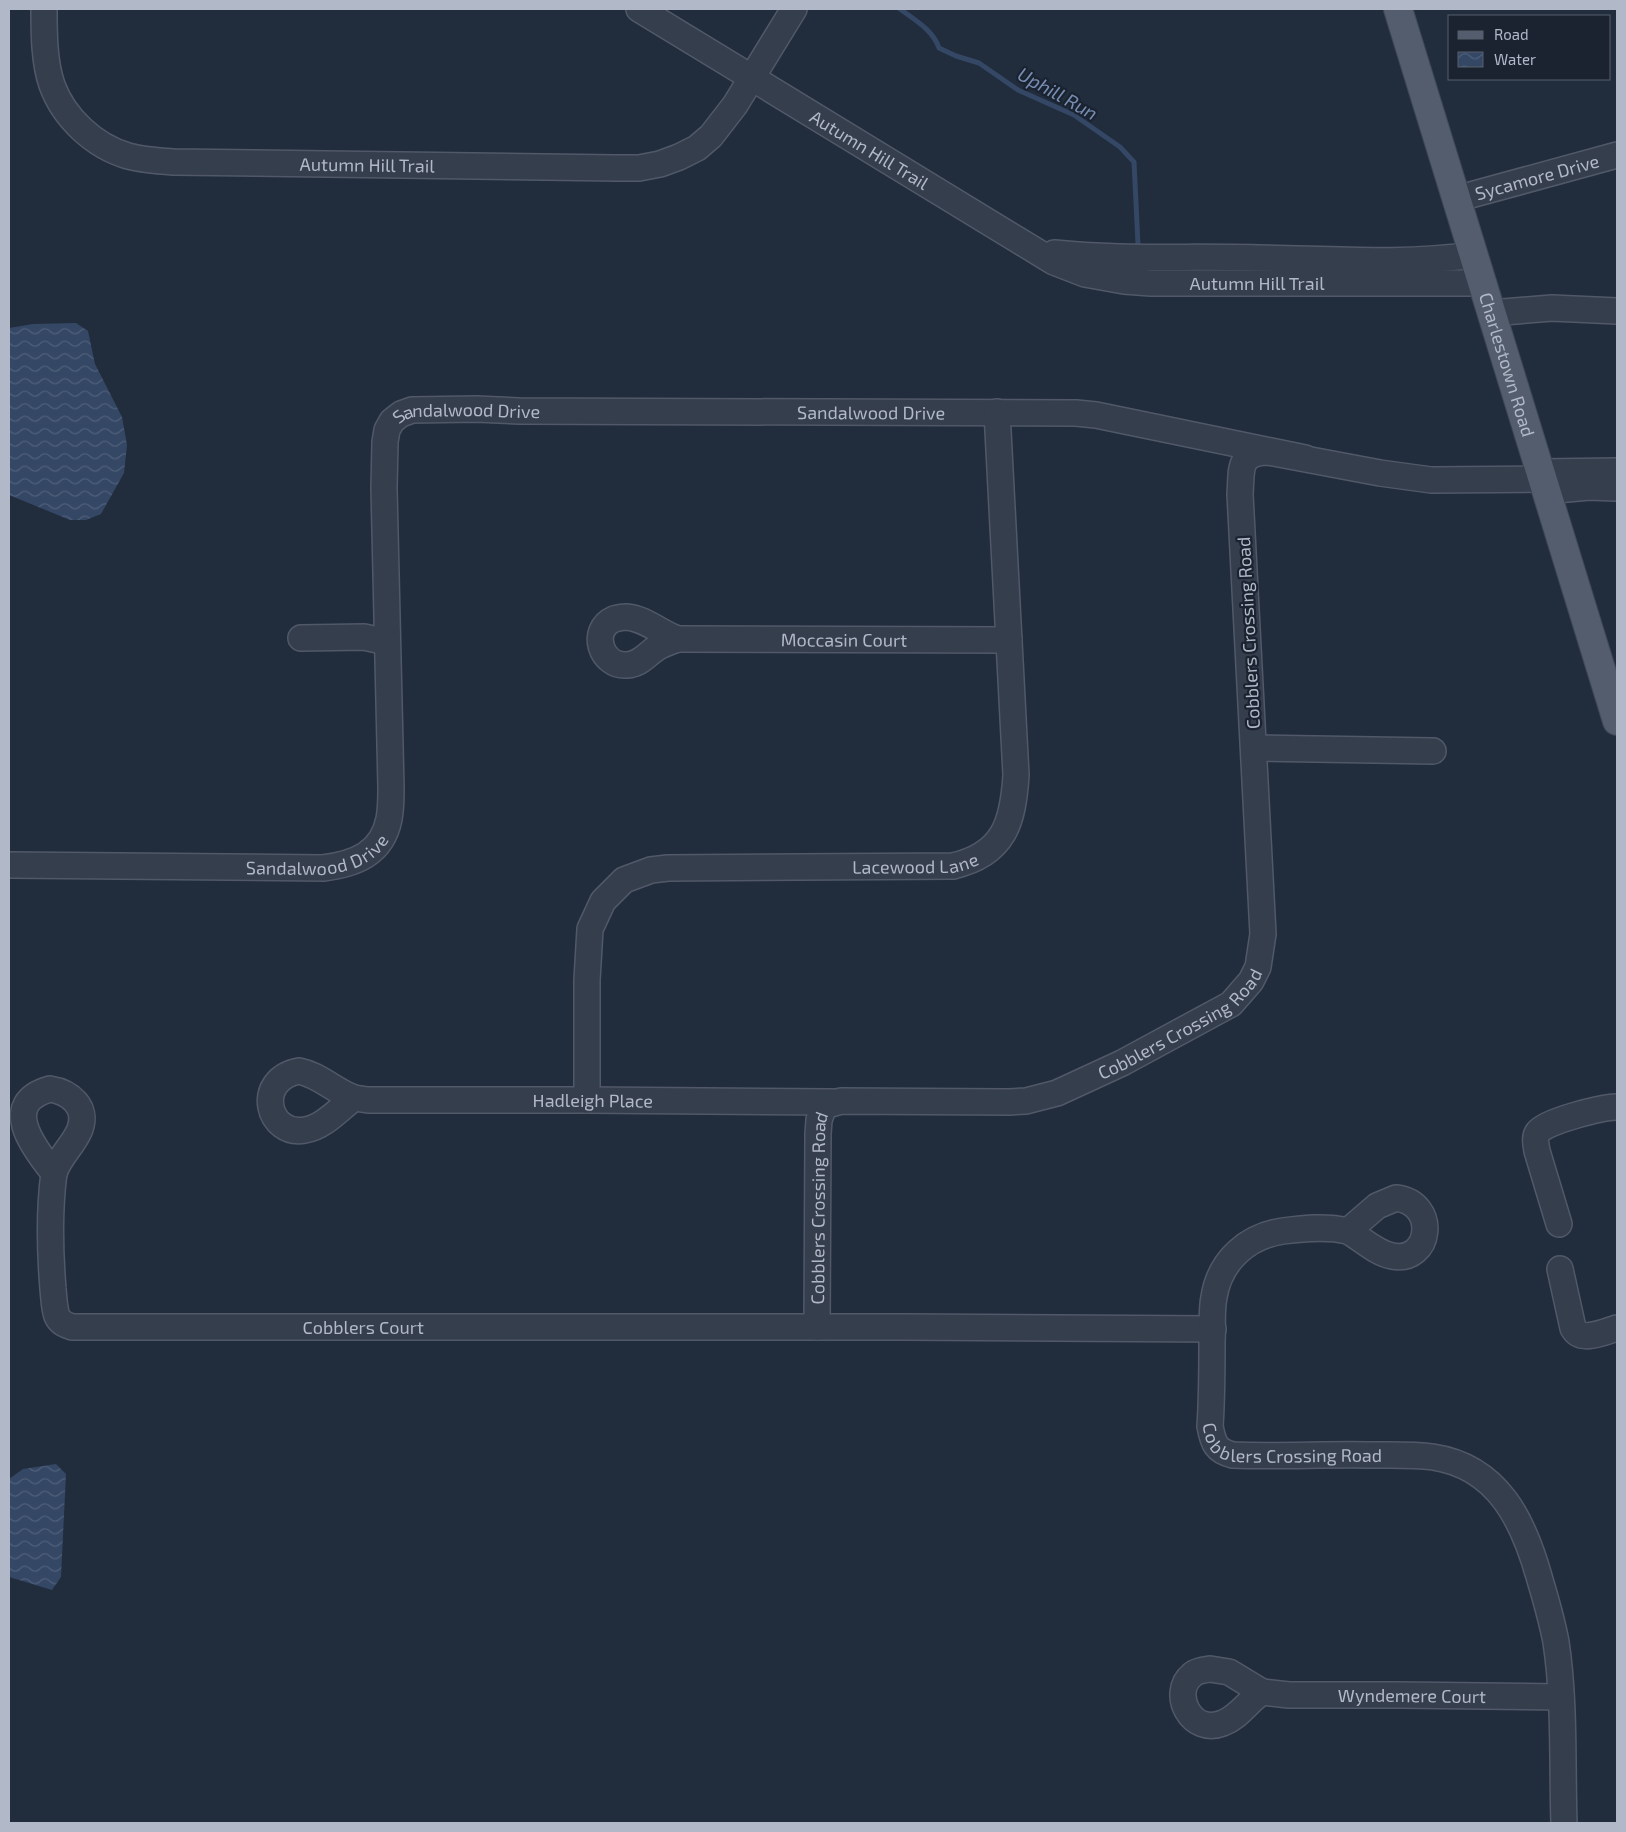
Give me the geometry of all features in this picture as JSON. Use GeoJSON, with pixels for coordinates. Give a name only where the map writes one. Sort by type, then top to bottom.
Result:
{"type":"FeatureCollection","features":[{"type":"Feature","properties":{"kind":"main road","name":"Charlestown Road"},"geometry":{"type":"LineString","coordinates":[[1398,9],[1617,721]]}},
{"type":"Feature","properties":{"kind":"street","name":"Autumn Hill Trail"},"geometry":{"type":"LineString","coordinates":[[44,9],[47,64],[52,85],[61,104],[89,136],[108,148],[128,156],[150,160],[639,168],[660,164],[696,148],[711,136],[724,121],[752,78]]}},
{"type":"Feature","properties":{"kind":"street","name":"Autumn Hill Trail"},"geometry":{"type":"LineString","coordinates":[[638,9],[1054,262],[1085,274],[1151,284],[1482,283]]}},
{"type":"Feature","properties":{"kind":"street"},"geometry":{"type":"LineString","coordinates":[[752,78],[794,9]]}},
{"type":"Feature","properties":{"kind":"street","name":"Sycamore Drive"},"geometry":{"type":"LineString","coordinates":[[1456,200],[1617,155]]}},
{"type":"Feature","properties":{"kind":"street","name":"Autumn Hill Trail"},"geometry":{"type":"LineString","coordinates":[[1038,251],[1093,257],[1417,260],[1473,255]]}},
{"type":"Feature","properties":{"kind":"street"},"geometry":{"type":"LineString","coordinates":[[1491,313],[1552,308],[1617,311]]}},
{"type":"Feature","properties":{"kind":"street","name":"Sandalwood Drive"},"geometry":{"type":"LineString","coordinates":[[13,865],[323,868],[355,862],[368,855],[377,844],[389,819],[391,788],[384,488],[385,442],[392,421],[401,414],[412,410],[1076,413],[1096,415],[1305,458]]}},
{"type":"Feature","properties":{"kind":"street","name":"Lacewood Lane"},"geometry":{"type":"LineString","coordinates":[[587,1100],[587,980],[590,929],[603,901],[624,880],[651,870],[668,868],[953,866],[970,862],[985,854],[1006,828],[1012,812],[1016,775],[997,412]]}},
{"type":"Feature","properties":{"kind":"street","name":"Cobblers Crossing Road"},"geometry":{"type":"LineString","coordinates":[[1543,481],[1431,480],[1380,473],[1268,452],[1256,452],[1249,456],[1244,462],[1242,469],[1241,517],[1260,854],[1263,934],[1258,967],[1251,981],[1231,1004],[1122,1063],[1057,1094],[1009,1102],[841,1101],[832,1102],[824,1106],[819,1120],[817,1327],[1212,1329],[1210,1426],[1216,1446],[1224,1452],[1245,1455],[1392,1454],[1433,1457],[1470,1469],[1486,1480],[1512,1508],[1521,1525],[1536,1565],[1553,1625],[1561,1697],[1564,1823]]}},
{"type":"Feature","properties":{"kind":"street"},"geometry":{"type":"LineString","coordinates":[[1543,481],[1617,471]]}},
{"type":"Feature","properties":{"kind":"street"},"geometry":{"type":"LineString","coordinates":[[1543,481],[1589,488],[1617,488]]}},
{"type":"Feature","properties":{"kind":"street"},"geometry":{"type":"LineString","coordinates":[[301,638],[364,637],[387,642]]}},
{"type":"Feature","properties":{"kind":"street","name":"Moccasin Court"},"geometry":{"type":"LineString","coordinates":[[678,638],[1010,640]]}},
{"type":"Feature","properties":{"kind":"street"},"geometry":{"type":"LineString","coordinates":[[1254,748],[1433,751]]}},
{"type":"Feature","properties":{"kind":"street","name":"Hadleigh Place"},"geometry":{"type":"LineString","coordinates":[[354,1098],[368,1100],[832,1102]]}},
{"type":"Feature","properties":{"kind":"street"},"geometry":{"type":"LineString","coordinates":[[1559,1224],[1537,1151],[1537,1133],[1560,1120],[1600,1109],[1617,1107]]}},
{"type":"Feature","properties":{"kind":"street","name":"Cobblers Court"},"geometry":{"type":"LineString","coordinates":[[54,1173],[52,1186],[52,1266],[55,1307],[57,1316],[63,1323],[72,1327],[817,1327]]}},
{"type":"Feature","properties":{"kind":"street"},"geometry":{"type":"LineString","coordinates":[[1212,1329],[1214,1297],[1218,1282],[1224,1268],[1245,1245],[1258,1237],[1300,1228],[1327,1228],[1348,1231]]}},
{"type":"Feature","properties":{"kind":"street"},"geometry":{"type":"LineString","coordinates":[[1560,1269],[1575,1332],[1580,1336],[1586,1336],[1617,1328]]}},
{"type":"Feature","properties":{"kind":"street","name":"Wyndemere Court"},"geometry":{"type":"LineString","coordinates":[[1262,1692],[1289,1696],[1561,1697]]}},
{"type":"Feature","properties":{"kind":"water"},"geometry":{"type":"Polygon","coordinates":[[[76,323],[88,331],[95,364],[122,417],[127,445],[124,473],[101,514],[86,520],[70,520],[9,495],[9,328],[33,324],[76,323]]]}},
{"type":"Feature","properties":{"kind":"water"},"geometry":{"type":"Polygon","coordinates":[[[56,1464],[66,1474],[61,1577],[52,1590],[9,1577],[9,1479],[23,1469],[56,1464]]]}},
{"type":"Feature","properties":{"kind":"waterway","name":"Uphill Run"},"geometry":{"type":"LineString","coordinates":[[900,9],[928,31],[939,48],[956,56],[979,63],[1018,90],[1074,115],[1120,147],[1134,162],[1138,244]]}}]}
